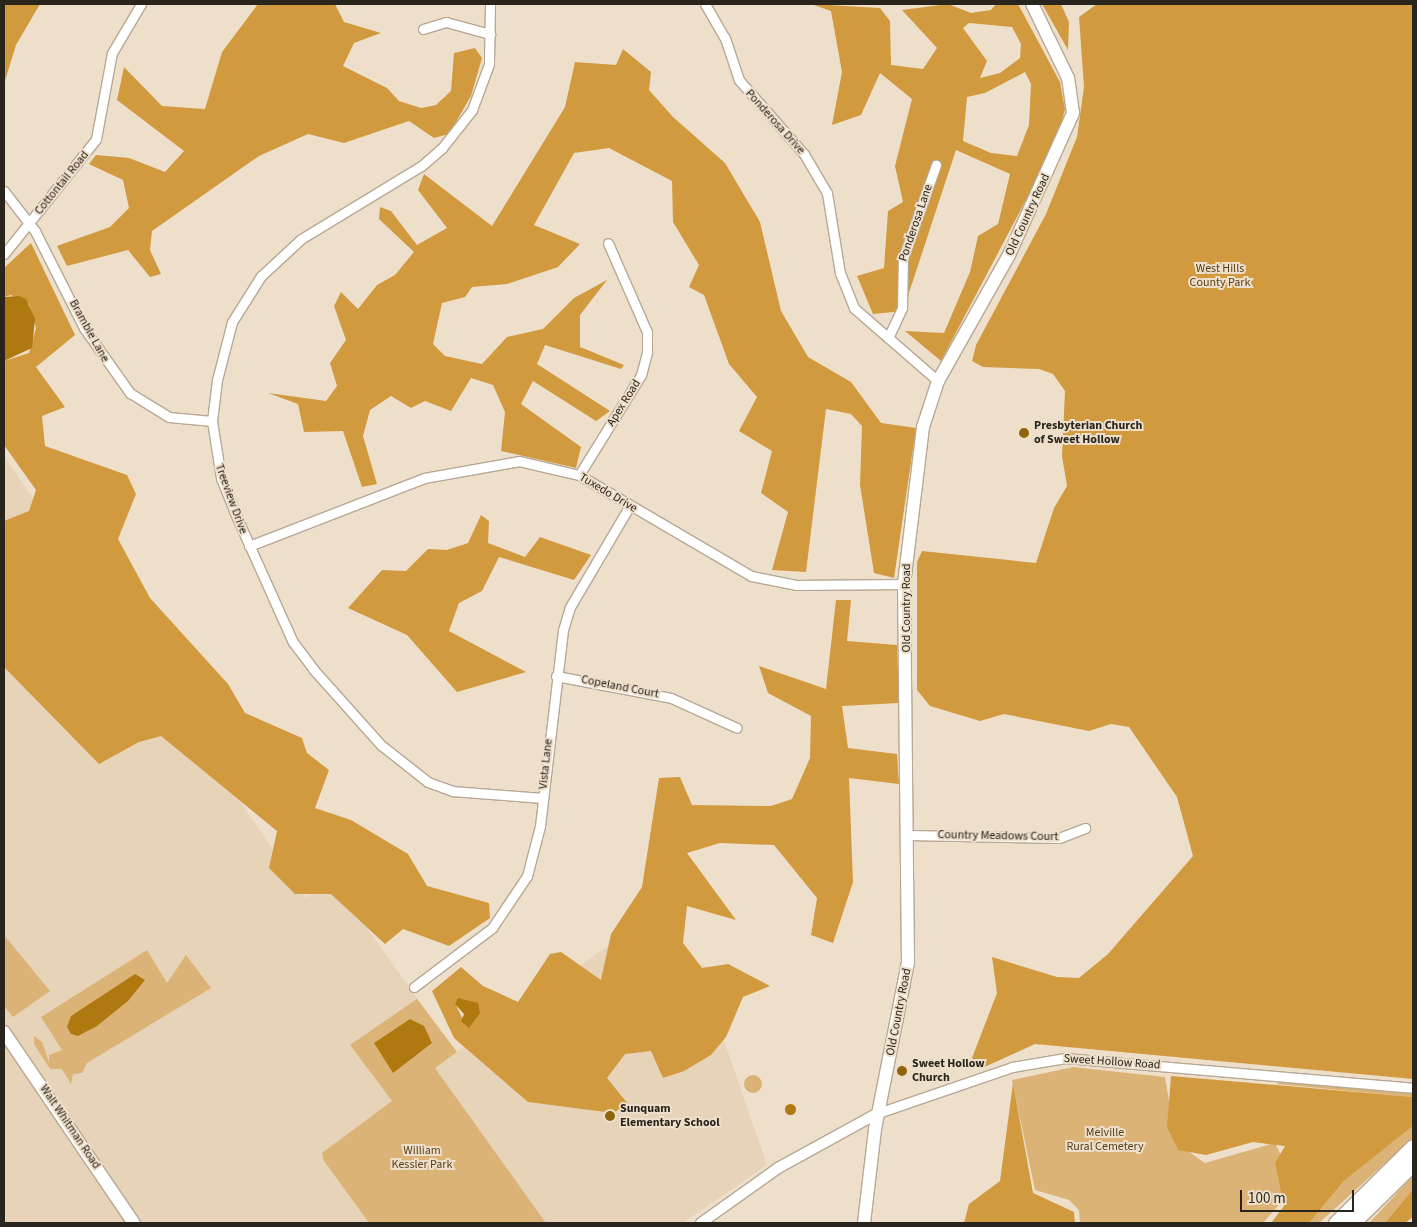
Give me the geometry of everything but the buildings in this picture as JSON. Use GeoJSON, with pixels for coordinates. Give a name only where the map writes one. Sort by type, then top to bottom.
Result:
{"type":"FeatureCollection","features":[{"type":"Feature","properties":{"kind":"highway"},"geometry":{"type":"LineString","coordinates":[[1336,1223],[1413,1147]]}},
{"type":"Feature","properties":{"kind":"highway"},"geometry":{"type":"LineString","coordinates":[[1352,1223],[1413,1164]]}},
{"type":"Feature","properties":{"kind":"main road","name":"Old Country Road"},"geometry":{"type":"LineString","coordinates":[[864,1223],[878,1113],[908,963],[909,835],[904,584],[921,442],[938,380],[1009,256],[1070,128],[1072,94],[1068,78],[1032,4]]}},
{"type":"Feature","properties":{"kind":"main road","name":"Walt Whitman Road"},"geometry":{"type":"LineString","coordinates":[[4,1032],[134,1223]]}},
{"type":"Feature","properties":{"kind":"street","name":"Cottontail Road"},"geometry":{"type":"LineString","coordinates":[[4,254],[96,139],[112,53],[141,4]]}},
{"type":"Feature","properties":{"kind":"street","name":"Treeview Drive"},"geometry":{"type":"LineString","coordinates":[[490,4],[489,64],[472,110],[442,148],[301,239],[246,297],[222,352],[212,422],[221,478],[293,642],[381,744],[407,768],[453,791],[542,798]]}},
{"type":"Feature","properties":{"kind":"street","name":"Ponderosa Drive"},"geometry":{"type":"LineString","coordinates":[[705,4],[724,38],[739,80],[818,175],[834,218],[843,286],[854,308],[938,380]]}},
{"type":"Feature","properties":{"kind":"street"},"geometry":{"type":"LineString","coordinates":[[423,29],[446,22],[490,34]]}},
{"type":"Feature","properties":{"kind":"street","name":"Ponderosa Lane"},"geometry":{"type":"LineString","coordinates":[[888,338],[902,308],[903,258],[936,166]]}},
{"type":"Feature","properties":{"kind":"street","name":"Bramble Lane"},"geometry":{"type":"LineString","coordinates":[[4,191],[30,222],[84,328],[130,393],[169,417],[212,422]]}},
{"type":"Feature","properties":{"kind":"street","name":"Apex Road"},"geometry":{"type":"LineString","coordinates":[[579,475],[641,375],[647,352],[647,332],[608,242]]}},
{"type":"Feature","properties":{"kind":"street","name":"Tuxedo Drive"},"geometry":{"type":"LineString","coordinates":[[250,546],[456,469],[519,461],[579,475],[629,507],[751,576],[797,585],[904,584]]}},
{"type":"Feature","properties":{"kind":"street","name":"Vista Lane"},"geometry":{"type":"LineString","coordinates":[[414,987],[473,947],[512,902],[536,851],[556,676],[570,607],[629,507]]}},
{"type":"Feature","properties":{"kind":"street","name":"Copeland Court"},"geometry":{"type":"LineString","coordinates":[[556,676],[671,698],[737,728]]}},
{"type":"Feature","properties":{"kind":"street","name":"Country Meadows Court"},"geometry":{"type":"LineString","coordinates":[[909,835],[1059,838],[1086,828]]}},
{"type":"Feature","properties":{"kind":"street","name":"Sweet Hollow Road"},"geometry":{"type":"LineString","coordinates":[[701,1223],[778,1168],[878,1113],[1012,1067],[1065,1058],[1413,1088]]}},
{"type":"Feature","properties":{"kind":"shaded area"},"geometry":{"type":"Polygon","coordinates":[[[19,296],[26,299],[35,319],[32,348],[4,361],[4,297],[19,296]]]}},
{"type":"Feature","properties":{"kind":"shaded area"},"geometry":{"type":"Polygon","coordinates":[[[4,456],[306,898],[333,881],[456,1052],[622,936],[716,970],[705,986],[767,1165],[683,1223],[546,1223],[435,1068],[324,1161],[369,1223],[4,1223],[4,456]]]}},
{"type":"Feature","properties":{"kind":"shaded area"},"geometry":{"type":"Polygon","coordinates":[[[135,974],[145,980],[128,1001],[97,1026],[78,1036],[71,1034],[67,1027],[71,1016],[135,974]]]}},
{"type":"Feature","properties":{"kind":"shaded area"},"geometry":{"type":"Polygon","coordinates":[[[458,998],[478,1003],[480,1013],[469,1028],[461,1021],[464,1014],[455,1004],[458,998]]]}},
{"type":"Feature","properties":{"kind":"shaded area"},"geometry":{"type":"Polygon","coordinates":[[[410,1019],[424,1026],[432,1043],[393,1073],[374,1043],[410,1019]]]}},
{"type":"Feature","properties":{"kind":"shaded area"},"geometry":{"type":"Polygon","coordinates":[[[790,1103],[796,1109],[790,1115],[784,1109],[790,1103]]]}},
{"type":"Feature","properties":{"kind":"green space"},"geometry":{"type":"Polygon","coordinates":[[[4,4],[40,4],[16,45],[4,84],[4,4]]]}},
{"type":"Feature","properties":{"kind":"green space"},"geometry":{"type":"Polygon","coordinates":[[[258,4],[335,4],[344,22],[381,33],[354,43],[343,66],[387,88],[399,101],[421,108],[436,105],[451,91],[454,53],[475,48],[482,58],[471,96],[449,134],[434,138],[409,121],[344,143],[308,134],[259,156],[152,231],[150,250],[161,274],[150,277],[128,250],[67,266],[57,246],[110,227],[129,208],[123,180],[89,164],[96,155],[129,158],[165,172],[184,151],[117,100],[124,67],[162,106],[205,109],[222,52],[258,4]]]}},
{"type":"Feature","properties":{"kind":"green space"},"geometry":{"type":"Polygon","coordinates":[[[811,4],[880,8],[890,21],[891,65],[923,69],[937,48],[902,10],[948,4],[971,13],[991,10],[996,4],[1018,4],[1060,82],[1065,109],[1057,141],[941,361],[905,331],[944,333],[970,272],[978,236],[998,224],[1010,174],[956,150],[903,311],[873,314],[857,276],[884,268],[888,211],[903,202],[895,166],[912,99],[880,73],[861,115],[832,125],[842,72],[831,11],[811,4]],[[969,23],[963,28],[987,61],[980,78],[1000,73],[1020,58],[1021,44],[1012,27],[969,23]],[[1025,72],[985,93],[967,97],[963,141],[991,153],[1017,156],[1029,125],[1031,84],[1025,72]]]}},
{"type":"Feature","properties":{"kind":"green space"},"geometry":{"type":"Polygon","coordinates":[[[1042,4],[1061,4],[1069,22],[1068,50],[1042,4]]]}},
{"type":"Feature","properties":{"kind":"green space","name":"West Hills County Park"},"geometry":{"type":"Polygon","coordinates":[[[1097,4],[1413,4],[1413,1079],[1035,1044],[980,1069],[972,1058],[997,993],[992,957],[1057,977],[1079,978],[1108,954],[1193,856],[1177,797],[1129,727],[1111,724],[1089,731],[1004,714],[980,721],[930,706],[917,690],[917,562],[922,551],[1036,563],[1054,508],[1067,486],[1062,456],[1065,391],[1053,374],[1039,369],[983,367],[972,361],[976,345],[1046,214],[1077,137],[1084,87],[1079,17],[1097,4]]]}},
{"type":"Feature","properties":{"kind":"green space"},"geometry":{"type":"Polygon","coordinates":[[[623,49],[651,72],[649,90],[673,117],[725,163],[760,222],[781,311],[808,357],[851,382],[881,423],[916,428],[894,578],[874,573],[860,485],[862,426],[851,414],[826,409],[806,572],[772,570],[788,512],[761,493],[772,451],[739,431],[757,397],[729,364],[704,295],[689,287],[699,265],[673,222],[672,181],[609,148],[574,153],[534,225],[580,244],[558,267],[507,284],[472,287],[465,297],[442,303],[433,344],[445,356],[482,364],[507,337],[543,329],[574,298],[607,280],[580,315],[580,347],[624,365],[621,369],[545,345],[537,364],[610,411],[596,421],[533,381],[521,404],[581,447],[576,468],[501,451],[505,412],[493,385],[471,378],[451,411],[425,401],[411,408],[391,396],[370,410],[363,436],[377,484],[362,487],[343,431],[304,432],[298,404],[268,393],[326,401],[337,386],[330,363],[346,340],[334,306],[341,292],[358,309],[377,285],[395,275],[414,252],[379,219],[380,207],[391,211],[417,245],[447,228],[418,190],[424,174],[492,226],[565,107],[575,62],[616,65],[623,49]]]}},
{"type":"Feature","properties":{"kind":"green space"},"geometry":{"type":"Polygon","coordinates":[[[31,243],[75,335],[36,367],[65,407],[42,416],[45,446],[127,475],[136,494],[118,539],[150,598],[228,684],[245,713],[302,738],[307,753],[329,770],[315,808],[351,820],[408,854],[427,886],[489,903],[490,918],[449,946],[403,929],[385,944],[331,894],[295,894],[269,868],[277,831],[161,736],[139,742],[99,764],[4,667],[4,521],[29,511],[36,490],[4,445],[4,361],[29,353],[36,328],[29,304],[11,295],[4,297],[4,268],[31,243]]]}},
{"type":"Feature","properties":{"kind":"green space"},"geometry":{"type":"Polygon","coordinates":[[[481,515],[489,521],[488,543],[525,557],[540,537],[591,555],[574,580],[499,557],[482,591],[459,603],[449,631],[526,672],[457,692],[407,635],[348,608],[382,570],[406,571],[428,549],[447,550],[468,543],[481,515]]]}},
{"type":"Feature","properties":{"kind":"green space"},"geometry":{"type":"Polygon","coordinates":[[[836,600],[851,600],[847,641],[897,645],[899,703],[842,706],[848,748],[897,754],[899,784],[849,778],[853,882],[833,943],[811,935],[817,898],[774,845],[720,843],[687,853],[736,920],[687,906],[683,943],[702,968],[728,964],[770,986],[743,997],[726,1037],[711,1055],[684,1071],[663,1078],[651,1051],[625,1054],[607,1078],[628,1104],[613,1113],[528,1102],[454,1038],[432,991],[461,967],[483,986],[518,1002],[550,954],[561,952],[601,980],[611,934],[642,887],[659,778],[680,777],[692,805],[771,806],[792,799],[810,758],[811,716],[768,693],[759,666],[826,689],[836,600]],[[455,1003],[465,1024],[475,1020],[476,1016],[455,1003]]]}},
{"type":"Feature","properties":{"kind":"green space"},"geometry":{"type":"Polygon","coordinates":[[[4,935],[50,991],[13,1017],[4,1006],[4,935]]]}},
{"type":"Feature","properties":{"kind":"green space"},"geometry":{"type":"Polygon","coordinates":[[[147,950],[167,983],[186,955],[211,988],[87,1063],[82,1073],[73,1074],[71,1084],[62,1069],[50,1069],[34,1044],[34,1036],[42,1042],[49,1062],[49,1055],[62,1050],[41,1017],[147,950]]]}},
{"type":"Feature","properties":{"kind":"green space","name":"William Kessler Park"},"geometry":{"type":"Polygon","coordinates":[[[417,999],[457,1052],[435,1068],[546,1223],[369,1223],[324,1161],[322,1153],[392,1101],[350,1045],[417,999]]]}},
{"type":"Feature","properties":{"kind":"green space","name":"Melville Rural Cemetery"},"geometry":{"type":"Polygon","coordinates":[[[1073,1067],[1165,1077],[1173,1125],[1185,1149],[1205,1163],[1275,1143],[1296,1185],[1263,1223],[1080,1223],[1079,1210],[1069,1200],[1035,1190],[1012,1080],[1073,1067]]]}},
{"type":"Feature","properties":{"kind":"green space"},"geometry":{"type":"Polygon","coordinates":[[[753,1075],[759,1078],[762,1084],[759,1090],[753,1093],[747,1090],[744,1084],[747,1078],[753,1075]]]}},
{"type":"Feature","properties":{"kind":"green space"},"geometry":{"type":"Polygon","coordinates":[[[1171,1076],[1413,1097],[1413,1126],[1344,1181],[1309,1223],[1271,1223],[1284,1206],[1275,1163],[1285,1146],[1253,1142],[1206,1155],[1178,1150],[1167,1127],[1171,1076]]]}},
{"type":"Feature","properties":{"kind":"green space"},"geometry":{"type":"Polygon","coordinates":[[[1284,1081],[1413,1092],[1413,1097],[1276,1084],[1284,1081]]]}},
{"type":"Feature","properties":{"kind":"green space"},"geometry":{"type":"Polygon","coordinates":[[[1013,1083],[1033,1193],[1074,1212],[1075,1223],[964,1223],[969,1204],[1000,1181],[1013,1083]]]}},
{"type":"Feature","properties":{"kind":"green space"},"geometry":{"type":"Polygon","coordinates":[[[1413,1126],[1413,1138],[1319,1223],[1309,1223],[1344,1181],[1413,1126]]]}},
{"type":"Feature","properties":{"kind":"green space"},"geometry":{"type":"Polygon","coordinates":[[[1413,1176],[1413,1189],[1385,1223],[1369,1223],[1413,1176]]]}},
{"type":"Feature","properties":{"kind":"green space"},"geometry":{"type":"Polygon","coordinates":[[[1413,1189],[1413,1217],[1405,1223],[1385,1223],[1413,1189]]]}},
{"type":"Feature","properties":{"kind":"place","name":"Presbyterian Church of Sweet Hollow"},"geometry":{"type":"Point","coordinates":[1024,433]}},
{"type":"Feature","properties":{"kind":"place","name":"Sweet Hollow Church"},"geometry":{"type":"Point","coordinates":[902,1071]}},
{"type":"Feature","properties":{"kind":"place","name":"Sunquam Elementary School"},"geometry":{"type":"Point","coordinates":[610,1116]}}]}
